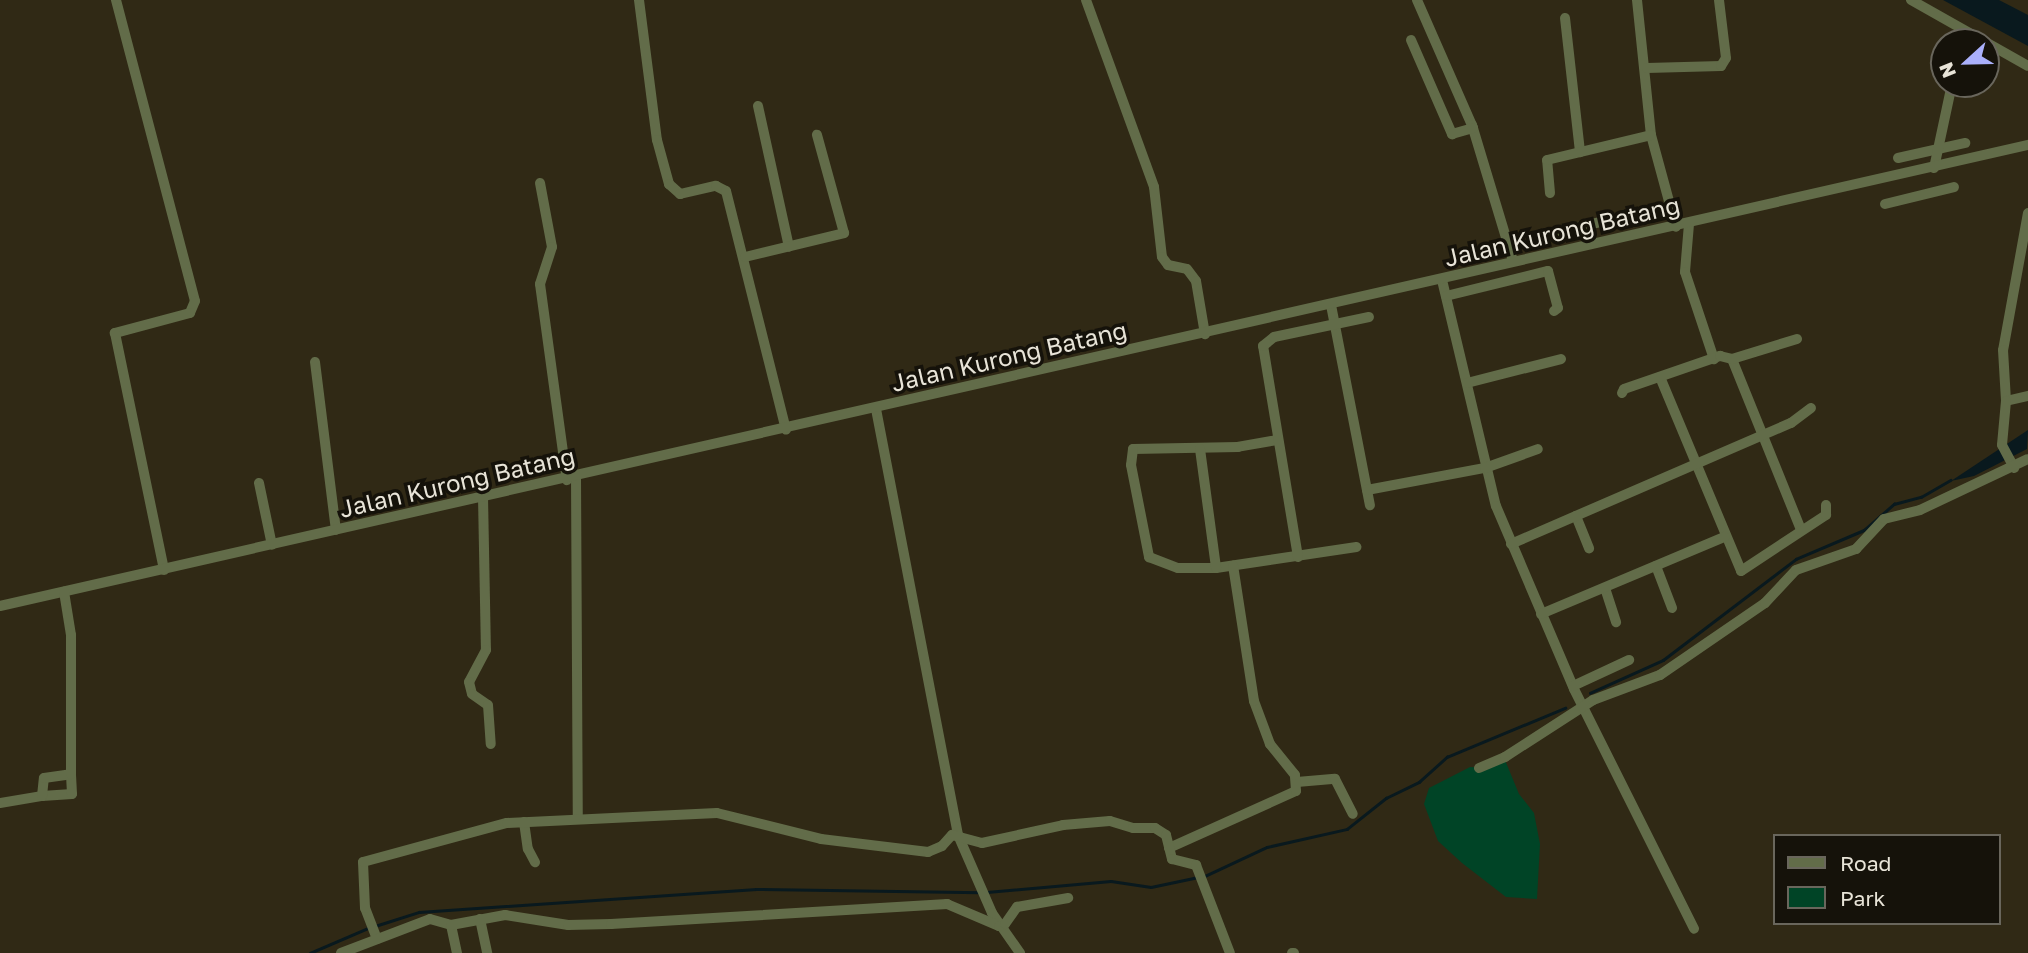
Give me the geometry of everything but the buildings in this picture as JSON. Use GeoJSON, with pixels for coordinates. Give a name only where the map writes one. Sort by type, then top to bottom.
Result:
{"type":"FeatureCollection","features":[{"type":"Feature","properties":{"kind":"street"},"geometry":{"type":"LineString","coordinates":[[116,0],[195,301],[190,313],[115,333],[164,570]]}},
{"type":"Feature","properties":{"kind":"street"},"geometry":{"type":"LineString","coordinates":[[639,0],[657,141],[669,184],[677,194],[716,186],[726,191],[745,257],[786,430]]}},
{"type":"Feature","properties":{"kind":"street"},"geometry":{"type":"LineString","coordinates":[[1086,0],[1154,187],[1162,257],[1168,265],[1186,269],[1196,281],[1205,334]]}},
{"type":"Feature","properties":{"kind":"street"},"geometry":{"type":"LineString","coordinates":[[1416,0],[1473,128],[1513,261]]}},
{"type":"Feature","properties":{"kind":"street"},"geometry":{"type":"LineString","coordinates":[[1637,0],[1647,68],[1651,135],[1676,227]]}},
{"type":"Feature","properties":{"kind":"street"},"geometry":{"type":"LineString","coordinates":[[1647,68],[1721,66],[1726,58],[1719,0]]}},
{"type":"Feature","properties":{"kind":"street"},"geometry":{"type":"LineString","coordinates":[[1911,0],[2028,66]]}},
{"type":"Feature","properties":{"kind":"street"},"geometry":{"type":"LineString","coordinates":[[1565,19],[1580,152]]}},
{"type":"Feature","properties":{"kind":"street"},"geometry":{"type":"LineString","coordinates":[[1411,40],[1452,134],[1473,128]]}},
{"type":"Feature","properties":{"kind":"street"},"geometry":{"type":"LineString","coordinates":[[1934,168],[1949,98]]}},
{"type":"Feature","properties":{"kind":"street"},"geometry":{"type":"LineString","coordinates":[[758,106],[789,247]]}},
{"type":"Feature","properties":{"kind":"street"},"geometry":{"type":"LineString","coordinates":[[745,257],[844,233],[817,135]]}},
{"type":"Feature","properties":{"kind":"street"},"geometry":{"type":"LineString","coordinates":[[1550,193],[1547,160],[1651,135]]}},
{"type":"Feature","properties":{"kind":"street"},"geometry":{"type":"LineString","coordinates":[[1898,158],[1965,143]]}},
{"type":"Feature","properties":{"kind":"street","name":"Jalan Kurong Batang"},"geometry":{"type":"LineString","coordinates":[[0,606],[786,430],[1442,280],[1513,261],[1676,227],[2028,145]]}},
{"type":"Feature","properties":{"kind":"street"},"geometry":{"type":"LineString","coordinates":[[1899,176],[1905,199]]}},
{"type":"Feature","properties":{"kind":"street"},"geometry":{"type":"LineString","coordinates":[[540,183],[552,247],[540,284],[572,478],[578,817]]}},
{"type":"Feature","properties":{"kind":"street"},"geometry":{"type":"LineString","coordinates":[[1885,204],[1954,187]]}},
{"type":"Feature","properties":{"kind":"street"},"geometry":{"type":"LineString","coordinates":[[1556,232],[1671,206]]}},
{"type":"Feature","properties":{"kind":"street"},"geometry":{"type":"LineString","coordinates":[[2013,465],[2002,445],[2006,401],[2006,320],[2028,214]]}},
{"type":"Feature","properties":{"kind":"street"},"geometry":{"type":"LineString","coordinates":[[1689,224],[1685,272],[1714,359]]}},
{"type":"Feature","properties":{"kind":"street"},"geometry":{"type":"LineString","coordinates":[[1446,296],[1548,271],[1558,308],[1554,312]]}},
{"type":"Feature","properties":{"kind":"street"},"geometry":{"type":"LineString","coordinates":[[1442,280],[1485,468],[1511,544],[1583,708],[1694,929]]}},
{"type":"Feature","properties":{"kind":"street"},"geometry":{"type":"LineString","coordinates":[[1331,305],[1370,505]]}},
{"type":"Feature","properties":{"kind":"street"},"geometry":{"type":"LineString","coordinates":[[1298,558],[1263,353],[1265,341],[1369,317]]}},
{"type":"Feature","properties":{"kind":"street"},"geometry":{"type":"LineString","coordinates":[[1622,393],[1624,389],[1714,359],[1732,359],[1797,340]]}},
{"type":"Feature","properties":{"kind":"street"},"geometry":{"type":"LineString","coordinates":[[1467,383],[1561,359]]}},
{"type":"Feature","properties":{"kind":"street"},"geometry":{"type":"LineString","coordinates":[[1732,359],[1801,530]]}},
{"type":"Feature","properties":{"kind":"street"},"geometry":{"type":"LineString","coordinates":[[315,362],[336,530]]}},
{"type":"Feature","properties":{"kind":"street"},"geometry":{"type":"LineString","coordinates":[[1660,377],[1737,567],[1745,572],[1801,530],[1826,515],[1826,505]]}},
{"type":"Feature","properties":{"kind":"street"},"geometry":{"type":"LineString","coordinates":[[2006,401],[2028,396]]}},
{"type":"Feature","properties":{"kind":"street"},"geometry":{"type":"LineString","coordinates":[[1511,544],[1762,435],[1811,408]]}},
{"type":"Feature","properties":{"kind":"street"},"geometry":{"type":"LineString","coordinates":[[876,409],[958,835],[975,878],[999,926],[1020,953]]}},
{"type":"Feature","properties":{"kind":"street"},"geometry":{"type":"LineString","coordinates":[[1277,440],[1200,449],[1136,447],[1131,466],[1149,556],[1178,568],[1216,568],[1298,558],[1356,547]]}},
{"type":"Feature","properties":{"kind":"street"},"geometry":{"type":"LineString","coordinates":[[1200,449],[1216,568]]}},
{"type":"Feature","properties":{"kind":"street"},"geometry":{"type":"LineString","coordinates":[[1367,490],[1485,468],[1538,449]]}},
{"type":"Feature","properties":{"kind":"street"},"geometry":{"type":"LineString","coordinates":[[1479,768],[1505,757],[1613,691],[1660,675],[1765,603],[1796,570],[1856,549],[1884,519],[1920,510],[2028,459]]}},
{"type":"Feature","properties":{"kind":"street"},"geometry":{"type":"LineString","coordinates":[[259,483],[272,545]]}},
{"type":"Feature","properties":{"kind":"street"},"geometry":{"type":"LineString","coordinates":[[483,496],[486,650],[469,682],[472,694],[488,705],[491,744]]}},
{"type":"Feature","properties":{"kind":"street"},"geometry":{"type":"LineString","coordinates":[[1576,516],[1589,550]]}},
{"type":"Feature","properties":{"kind":"street"},"geometry":{"type":"LineString","coordinates":[[1541,614],[1724,537]]}},
{"type":"Feature","properties":{"kind":"street"},"geometry":{"type":"LineString","coordinates":[[1233,566],[1254,701],[1267,738],[1297,782]]}},
{"type":"Feature","properties":{"kind":"street"},"geometry":{"type":"LineString","coordinates":[[1656,566],[1672,608]]}},
{"type":"Feature","properties":{"kind":"street"},"geometry":{"type":"LineString","coordinates":[[1605,588],[1616,622]]}},
{"type":"Feature","properties":{"kind":"street"},"geometry":{"type":"LineString","coordinates":[[0,803],[72,794],[71,635],[64,592]]}},
{"type":"Feature","properties":{"kind":"street"},"geometry":{"type":"LineString","coordinates":[[1573,686],[1629,660]]}},
{"type":"Feature","properties":{"kind":"street"},"geometry":{"type":"LineString","coordinates":[[41,796],[42,779],[71,774]]}},
{"type":"Feature","properties":{"kind":"street"},"geometry":{"type":"LineString","coordinates":[[1297,782],[1335,779],[1353,814]]}},
{"type":"Feature","properties":{"kind":"street"},"geometry":{"type":"LineString","coordinates":[[1170,848],[1290,795],[1297,782]]}},
{"type":"Feature","properties":{"kind":"street"},"geometry":{"type":"LineString","coordinates":[[376,936],[370,918],[363,862],[479,828],[578,817],[717,813],[831,841],[928,852],[958,835],[982,843],[1063,825],[1119,821],[1133,828],[1160,829],[1170,848],[1172,859],[1194,864],[1230,953]]}},
{"type":"Feature","properties":{"kind":"street"},"geometry":{"type":"LineString","coordinates":[[524,822],[528,849],[536,862]]}},
{"type":"Feature","properties":{"kind":"street"},"geometry":{"type":"LineString","coordinates":[[999,926],[1010,919],[1017,907],[1068,898]]}},
{"type":"Feature","properties":{"kind":"street"},"geometry":{"type":"LineString","coordinates":[[341,953],[376,936],[430,919],[451,925],[505,915],[568,925],[611,924],[947,904],[999,926]]}},
{"type":"Feature","properties":{"kind":"street"},"geometry":{"type":"LineString","coordinates":[[480,919],[487,953]]}},
{"type":"Feature","properties":{"kind":"street"},"geometry":{"type":"LineString","coordinates":[[451,925],[457,953]]}},
{"type":"Feature","properties":{"kind":"green space"},"geometry":{"type":"Polygon","coordinates":[[[1505,760],[1519,794],[1534,813],[1540,844],[1537,899],[1506,897],[1462,863],[1438,841],[1424,804],[1429,788],[1470,767],[1485,768],[1505,760]]]}},
{"type":"Feature","properties":{"kind":"shaded area"},"geometry":{"type":"Polygon","coordinates":[[[1943,0],[1999,0],[2028,15],[2028,46],[2000,31],[2000,28],[1995,28],[1943,0]]]}},
{"type":"Feature","properties":{"kind":"shaded area"},"geometry":{"type":"Polygon","coordinates":[[[2028,430],[2027,449],[1974,476],[1951,481],[2028,430]]]}},
{"type":"Feature","properties":{"kind":"waterway"},"geometry":{"type":"LineString","coordinates":[[1590,693],[1663,660],[1796,559],[1864,530],[1894,504],[1921,497],[1951,480]]}},
{"type":"Feature","properties":{"kind":"waterway"},"geometry":{"type":"LineString","coordinates":[[1205,876],[1267,847],[1347,829],[1386,798],[1419,782],[1447,757],[1565,708]]}},
{"type":"Feature","properties":{"kind":"waterway"},"geometry":{"type":"LineString","coordinates":[[987,892],[1111,881],[1151,887],[1198,877]]}},
{"type":"Feature","properties":{"kind":"waterway"},"geometry":{"type":"LineString","coordinates":[[375,926],[419,912],[756,889],[980,892]]}},
{"type":"Feature","properties":{"kind":"waterway"},"geometry":{"type":"LineString","coordinates":[[310,953],[368,928]]}}]}
